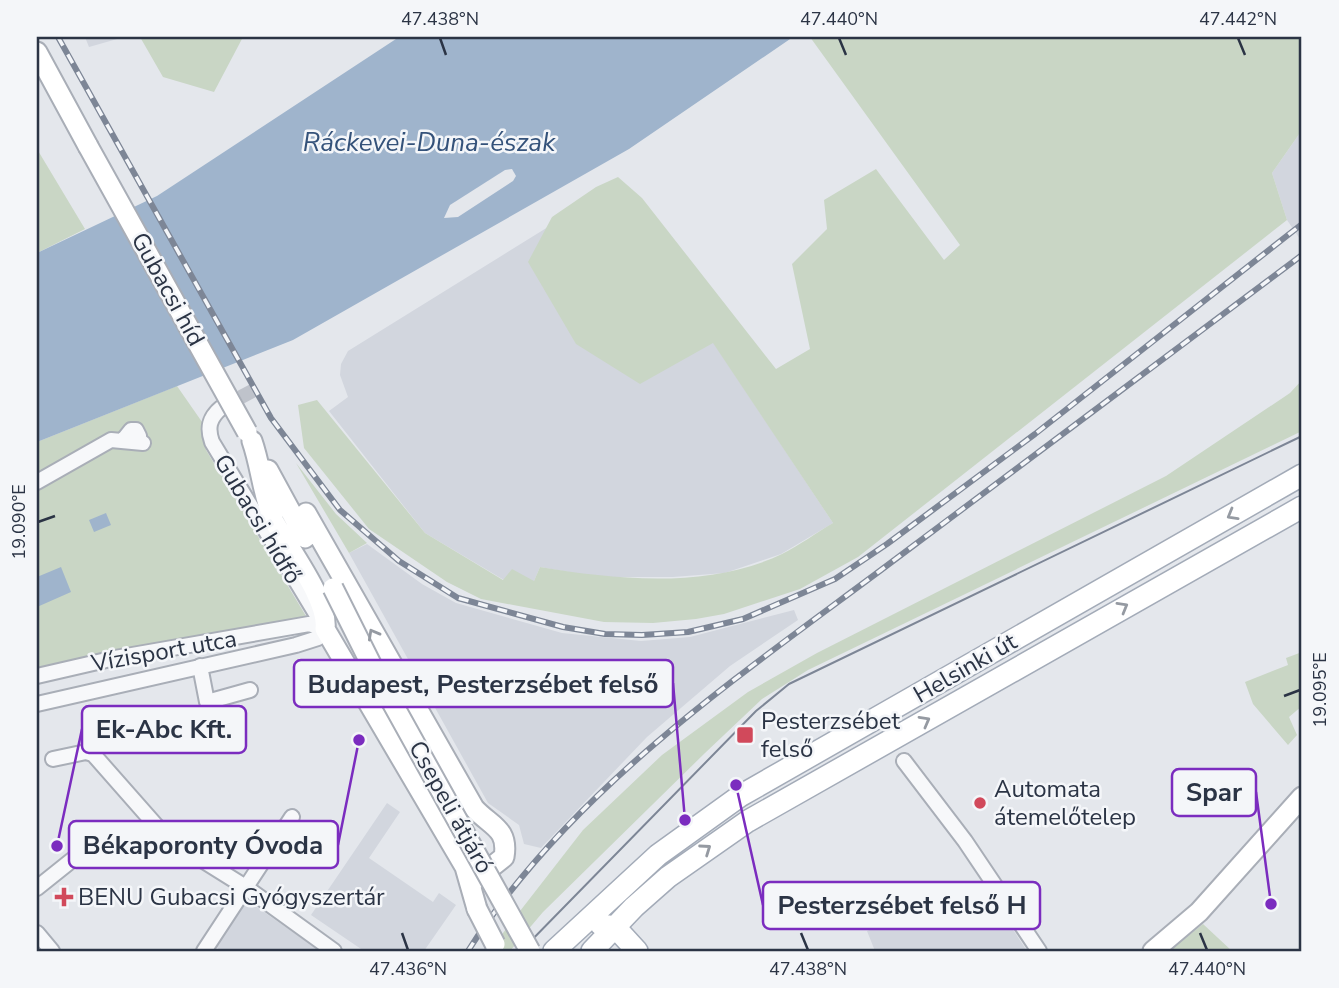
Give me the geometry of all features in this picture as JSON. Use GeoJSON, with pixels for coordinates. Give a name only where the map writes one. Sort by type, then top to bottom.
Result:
{"type":"FeatureCollection","features":[{"type":"Feature","properties":{"kind":"main road","name":"Gubacsi híd"},"geometry":{"type":"LineString","coordinates":[[37,52],[250,436]]}},
{"type":"Feature","properties":{"kind":"main road","name":"Csepeli átjáró"},"geometry":{"type":"LineString","coordinates":[[250,436],[286,480],[306,513],[333,588]]}},
{"type":"Feature","properties":{"kind":"main road","name":"Csepeli átjáró"},"geometry":{"type":"LineString","coordinates":[[250,436],[333,588],[374,670],[530,951]]}},
{"type":"Feature","properties":{"kind":"main road"},"geometry":{"type":"LineString","coordinates":[[250,436],[270,512],[317,598],[326,619],[325,629],[425,797],[471,883],[477,909],[500,950]]}},
{"type":"Feature","properties":{"kind":"main road","name":"Helsinki út"},"geometry":{"type":"LineString","coordinates":[[554,951],[625,883],[740,796],[1299,478]]}},
{"type":"Feature","properties":{"kind":"main road","name":"Helsinki út"},"geometry":{"type":"LineString","coordinates":[[592,951],[634,907],[668,877],[748,821],[1300,509]]}},
{"type":"Feature","properties":{"kind":"main road"},"geometry":{"type":"LineString","coordinates":[[306,513],[474,808],[503,832],[506,844],[504,856],[471,883]]}},
{"type":"Feature","properties":{"kind":"main road"},"geometry":{"type":"LineString","coordinates":[[1153,951],[1199,912],[1302,797]]}},
{"type":"Feature","properties":{"kind":"main road"},"geometry":{"type":"LineString","coordinates":[[630,949],[615,927],[617,905],[666,863],[709,817]]}},
{"type":"Feature","properties":{"kind":"main road"},"geometry":{"type":"LineString","coordinates":[[630,949],[629,927],[634,907]]}},
{"type":"Feature","properties":{"kind":"main road"},"geometry":{"type":"LineString","coordinates":[[578,928],[595,924],[615,927]]}},
{"type":"Feature","properties":{"kind":"street","name":"Gubacsi hídfő"},"geometry":{"type":"LineString","coordinates":[[221,408],[211,420],[209,432],[212,442],[325,629]]}},
{"type":"Feature","properties":{"kind":"street"},"geometry":{"type":"LineString","coordinates":[[37,482],[61,471],[97,446],[133,442]]}},
{"type":"Feature","properties":{"kind":"street","name":"Vízisport utca"},"geometry":{"type":"LineString","coordinates":[[37,676],[116,658],[309,624],[325,629],[318,638],[296,645],[37,704]]}},
{"type":"Feature","properties":{"kind":"street"},"geometry":{"type":"LineString","coordinates":[[292,628],[296,645]]}},
{"type":"Feature","properties":{"kind":"street","name":"Vízisport utca"},"geometry":{"type":"LineString","coordinates":[[200,666],[207,702],[250,690]]}},
{"type":"Feature","properties":{"kind":"street"},"geometry":{"type":"LineString","coordinates":[[53,759],[86,752],[93,754],[167,838],[247,888],[334,951]]}},
{"type":"Feature","properties":{"kind":"street"},"geometry":{"type":"LineString","coordinates":[[904,761],[965,841],[1039,951]]}},
{"type":"Feature","properties":{"kind":"street"},"geometry":{"type":"LineString","coordinates":[[204,951],[292,817]]}},
{"type":"Feature","properties":{"kind":"street"},"geometry":{"type":"LineString","coordinates":[[37,888],[72,860],[186,852]]}},
{"type":"Feature","properties":{"kind":"street"},"geometry":{"type":"LineString","coordinates":[[37,933],[51,951]]}},
{"type":"Feature","properties":{"kind":"shaded area"},"geometry":{"type":"Polygon","coordinates":[[[85,37],[124,37],[89,47],[85,37]]]}},
{"type":"Feature","properties":{"kind":"shaded area"},"geometry":{"type":"Polygon","coordinates":[[[1302,130],[1302,242],[1287,220],[1272,173],[1302,130]]]}},
{"type":"Feature","properties":{"kind":"shaded area"},"geometry":{"type":"Polygon","coordinates":[[[611,188],[833,523],[781,554],[725,573],[673,577],[597,577],[540,567],[534,581],[504,580],[425,533],[329,411],[348,397],[340,375],[341,364],[348,351],[611,188]]]}},
{"type":"Feature","properties":{"kind":"shaded area"},"geometry":{"type":"Polygon","coordinates":[[[367,544],[422,584],[456,603],[562,633],[641,641],[690,637],[794,610],[798,620],[730,666],[647,737],[541,848],[524,844],[519,825],[488,803],[349,553],[367,544]]]}},
{"type":"Feature","properties":{"kind":"shaded area"},"geometry":{"type":"Polygon","coordinates":[[[387,803],[400,812],[369,858],[433,902],[439,893],[456,905],[424,951],[364,951],[311,915],[387,803]]]}},
{"type":"Feature","properties":{"kind":"shaded area"},"geometry":{"type":"Polygon","coordinates":[[[982,882],[1027,951],[875,951],[867,931],[982,882]]]}},
{"type":"Feature","properties":{"kind":"shaded area"},"geometry":{"type":"Polygon","coordinates":[[[247,900],[320,951],[221,951],[216,947],[247,900]]]}},
{"type":"Feature","properties":{"kind":"green space"},"geometry":{"type":"Polygon","coordinates":[[[140,37],[243,37],[214,92],[163,77],[140,37]]]}},
{"type":"Feature","properties":{"kind":"green space"},"geometry":{"type":"Polygon","coordinates":[[[810,37],[1302,37],[1302,130],[1272,173],[1287,220],[858,557],[800,589],[724,614],[696,619],[653,623],[604,622],[481,599],[447,582],[369,529],[304,448],[298,405],[317,400],[425,533],[503,580],[512,569],[534,581],[540,567],[632,578],[694,577],[724,573],[782,554],[833,523],[713,343],[640,384],[576,344],[528,262],[552,217],[596,187],[618,177],[642,198],[776,369],[810,349],[792,264],[827,229],[824,200],[876,169],[944,260],[960,245],[810,37]]]}},
{"type":"Feature","properties":{"kind":"green space"},"geometry":{"type":"Polygon","coordinates":[[[37,149],[85,229],[37,253],[37,149]]]}},
{"type":"Feature","properties":{"kind":"green space"},"geometry":{"type":"Polygon","coordinates":[[[1302,380],[1302,431],[808,670],[762,699],[543,912],[510,951],[489,951],[583,830],[662,755],[748,692],[817,653],[1166,476],[1290,393],[1302,380]]]}},
{"type":"Feature","properties":{"kind":"green space"},"geometry":{"type":"Polygon","coordinates":[[[177,386],[209,432],[206,450],[306,616],[37,670],[37,442],[177,386]]]}},
{"type":"Feature","properties":{"kind":"green space"},"geometry":{"type":"Polygon","coordinates":[[[296,463],[336,514],[367,543],[349,553],[296,463]]]}},
{"type":"Feature","properties":{"kind":"green space"},"geometry":{"type":"Polygon","coordinates":[[[1302,652],[1302,706],[1289,717],[1297,735],[1288,745],[1253,704],[1245,682],[1288,665],[1286,658],[1302,652]]]}},
{"type":"Feature","properties":{"kind":"green space"},"geometry":{"type":"Polygon","coordinates":[[[1203,924],[1232,951],[1169,951],[1203,924]]]}},
{"type":"Feature","properties":{"kind":"water","name":"Ráckevei-Duna-észak"},"geometry":{"type":"Polygon","coordinates":[[[399,37],[793,37],[629,149],[293,340],[37,442],[37,253],[157,196],[399,37]]]}},
{"type":"Feature","properties":{"kind":"water"},"geometry":{"type":"Polygon","coordinates":[[[106,513],[111,525],[94,532],[89,520],[106,513]]]}},
{"type":"Feature","properties":{"kind":"water"},"geometry":{"type":"Polygon","coordinates":[[[61,567],[71,592],[37,607],[37,577],[61,567]]]}},
{"type":"Feature","properties":{"kind":"pier"},"geometry":{"type":"Polygon","coordinates":[[[512,169],[516,176],[513,181],[458,217],[444,218],[450,205],[505,170],[512,169]]]}},
{"type":"Feature","properties":{"kind":"tunnel"},"geometry":{"type":"LineString","coordinates":[[222,407],[258,388]]}},
{"type":"Feature","properties":{"kind":"tram line"},"geometry":{"type":"LineString","coordinates":[[521,951],[756,711],[789,684],[1302,436]]}},
{"type":"Feature","properties":{"kind":"railway"},"geometry":{"type":"LineString","coordinates":[[58,37],[271,418],[340,510],[399,561],[458,598],[563,627],[605,634],[688,632],[743,619],[835,579],[887,544],[1035,434],[1302,224]]}},
{"type":"Feature","properties":{"kind":"railway"},"geometry":{"type":"LineString","coordinates":[[468,951],[509,894],[554,840],[604,790],[711,697],[1302,255]]}},
{"type":"Feature","properties":{"kind":"place","name":"Pesterzsébet felső"},"geometry":{"type":"Point","coordinates":[745,735]}},
{"type":"Feature","properties":{"kind":"place","name":"Békaporonty Óvoda"},"geometry":{"type":"Point","coordinates":[359,740]}},
{"type":"Feature","properties":{"kind":"place","name":"Pesterzsébet felső H"},"geometry":{"type":"Point","coordinates":[736,785]}},
{"type":"Feature","properties":{"kind":"place","name":"Automata átemelőtelep"},"geometry":{"type":"Point","coordinates":[980,803]}},
{"type":"Feature","properties":{"kind":"place","name":"Budapest, Pesterzsébet felső"},"geometry":{"type":"Point","coordinates":[685,820]}},
{"type":"Feature","properties":{"kind":"place","name":"Ek-Abc Kft."},"geometry":{"type":"Point","coordinates":[57,846]}},
{"type":"Feature","properties":{"kind":"place","name":"BENU Gubacsi Gyógyszertár"},"geometry":{"type":"Point","coordinates":[64,897]}},
{"type":"Feature","properties":{"kind":"place","name":"Spar"},"geometry":{"type":"Point","coordinates":[1271,904]}}]}
